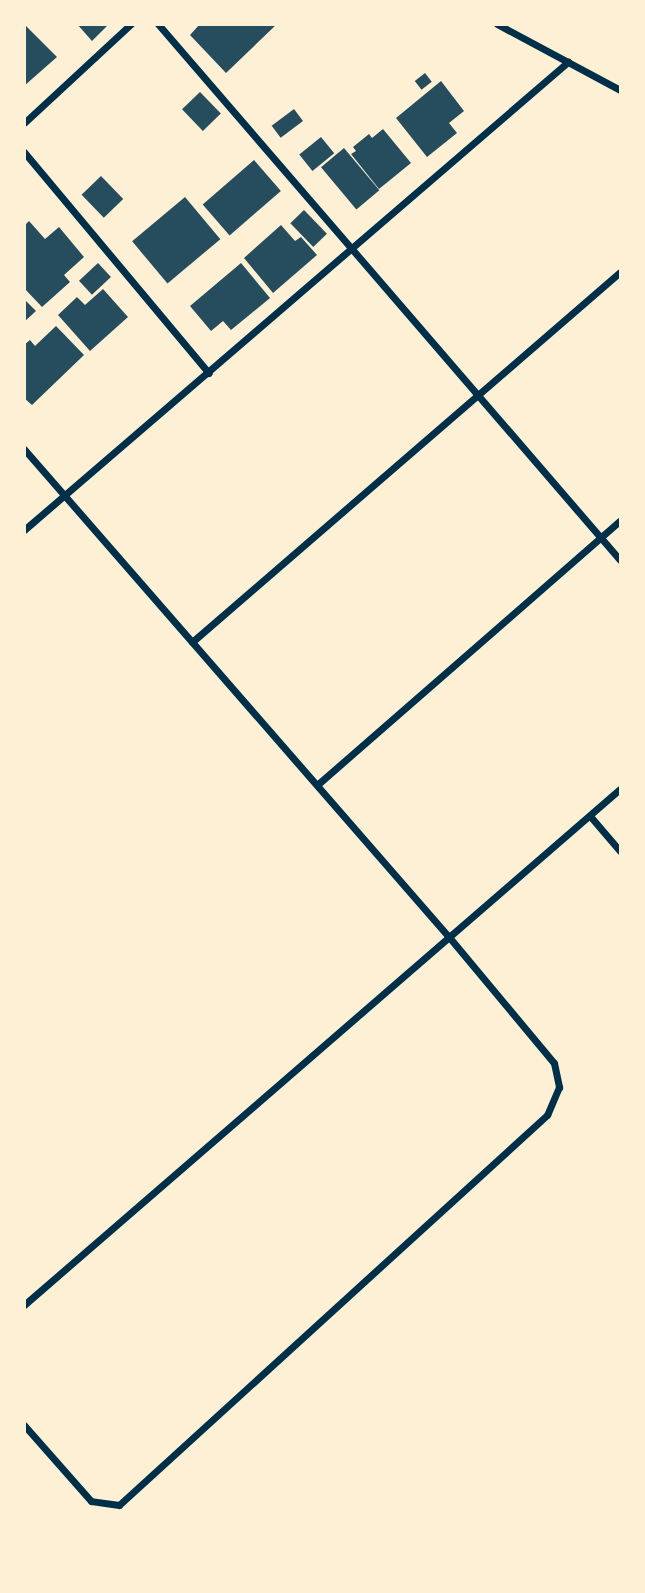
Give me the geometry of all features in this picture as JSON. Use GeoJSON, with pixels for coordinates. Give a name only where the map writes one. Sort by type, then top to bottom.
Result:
{"type":"FeatureCollection","features":[{"type":"Feature","properties":{"kind":"street"},"geometry":{"type":"LineString","coordinates":[[24,123],[131,24]]}},
{"type":"Feature","properties":{"kind":"street"},"geometry":{"type":"LineString","coordinates":[[158,24],[621,560]]}},
{"type":"Feature","properties":{"kind":"street"},"geometry":{"type":"LineString","coordinates":[[497,24],[621,90]]}},
{"type":"Feature","properties":{"kind":"street"},"geometry":{"type":"LineString","coordinates":[[24,530],[568,62]]}},
{"type":"Feature","properties":{"kind":"street"},"geometry":{"type":"LineString","coordinates":[[24,152],[209,373]]}},
{"type":"Feature","properties":{"kind":"street"},"geometry":{"type":"LineString","coordinates":[[192,642],[621,272]]}},
{"type":"Feature","properties":{"kind":"street"},"geometry":{"type":"LineString","coordinates":[[24,449],[449,937],[554,1063],[559,1087],[547,1115],[119,1505],[91,1501],[24,1425]]}},
{"type":"Feature","properties":{"kind":"street"},"geometry":{"type":"LineString","coordinates":[[317,785],[621,521]]}},
{"type":"Feature","properties":{"kind":"street"},"geometry":{"type":"LineString","coordinates":[[24,1305],[621,789]]}},
{"type":"Feature","properties":{"kind":"street"},"geometry":{"type":"LineString","coordinates":[[590,816],[621,851]]}},
{"type":"Feature","properties":{"kind":"building"},"geometry":{"type":"Polygon","coordinates":[[[24,24],[57,57],[24,86],[24,24]]]}},
{"type":"Feature","properties":{"kind":"building"},"geometry":{"type":"Polygon","coordinates":[[[77,24],[109,24],[92,41],[77,24]]]}},
{"type":"Feature","properties":{"kind":"building"},"geometry":{"type":"Polygon","coordinates":[[[200,24],[277,24],[226,73],[190,35],[200,24]]]}},
{"type":"Feature","properties":{"kind":"building"},"geometry":{"type":"Polygon","coordinates":[[[425,73],[432,82],[422,90],[415,81],[425,73]]]}},
{"type":"Feature","properties":{"kind":"building"},"geometry":{"type":"Polygon","coordinates":[[[441,81],[464,111],[449,123],[457,133],[427,157],[396,118],[441,81]]]}},
{"type":"Feature","properties":{"kind":"building"},"geometry":{"type":"Polygon","coordinates":[[[200,92],[221,114],[203,131],[182,109],[200,92]]]}},
{"type":"Feature","properties":{"kind":"building"},"geometry":{"type":"Polygon","coordinates":[[[294,109],[303,121],[281,138],[272,126],[294,109]]]}},
{"type":"Feature","properties":{"kind":"building"},"geometry":{"type":"Polygon","coordinates":[[[383,129],[411,163],[379,189],[351,154],[356,151],[353,147],[369,134],[372,138],[383,129]]]}},
{"type":"Feature","properties":{"kind":"building"},"geometry":{"type":"Polygon","coordinates":[[[321,137],[334,153],[312,171],[299,155],[321,137]]]}},
{"type":"Feature","properties":{"kind":"building"},"geometry":{"type":"Polygon","coordinates":[[[344,148],[379,190],[356,209],[321,167],[344,148]]]}},
{"type":"Feature","properties":{"kind":"building"},"geometry":{"type":"Polygon","coordinates":[[[254,160],[281,191],[230,236],[203,205],[254,160]]]}},
{"type":"Feature","properties":{"kind":"building"},"geometry":{"type":"Polygon","coordinates":[[[101,176],[123,199],[104,218],[82,195],[101,176]]]}},
{"type":"Feature","properties":{"kind":"building"},"geometry":{"type":"Polygon","coordinates":[[[185,197],[220,239],[167,283],[132,241],[185,197]]]}},
{"type":"Feature","properties":{"kind":"building"},"geometry":{"type":"Polygon","coordinates":[[[304,210],[327,234],[313,247],[290,223],[304,210]]]}},
{"type":"Feature","properties":{"kind":"building"},"geometry":{"type":"Polygon","coordinates":[[[29,221],[45,239],[59,227],[84,257],[64,275],[70,282],[42,307],[24,288],[24,226],[29,221]]]}},
{"type":"Feature","properties":{"kind":"building"},"geometry":{"type":"Polygon","coordinates":[[[281,225],[295,241],[301,237],[317,255],[273,293],[244,258],[281,225]]]}},
{"type":"Feature","properties":{"kind":"building"},"geometry":{"type":"Polygon","coordinates":[[[98,263],[111,277],[92,295],[79,281],[98,263]]]}},
{"type":"Feature","properties":{"kind":"building"},"geometry":{"type":"Polygon","coordinates":[[[241,263],[270,298],[231,330],[223,321],[211,331],[190,306],[241,263]]]}},
{"type":"Feature","properties":{"kind":"building"},"geometry":{"type":"Polygon","coordinates":[[[103,289],[128,317],[90,351],[58,315],[77,297],[85,305],[103,289]]]}},
{"type":"Feature","properties":{"kind":"building"},"geometry":{"type":"Polygon","coordinates":[[[24,299],[36,311],[24,322],[24,299]]]}},
{"type":"Feature","properties":{"kind":"building"},"geometry":{"type":"Polygon","coordinates":[[[56,326],[84,355],[32,405],[24,398],[24,345],[30,340],[35,346],[56,326]]]}}]}
